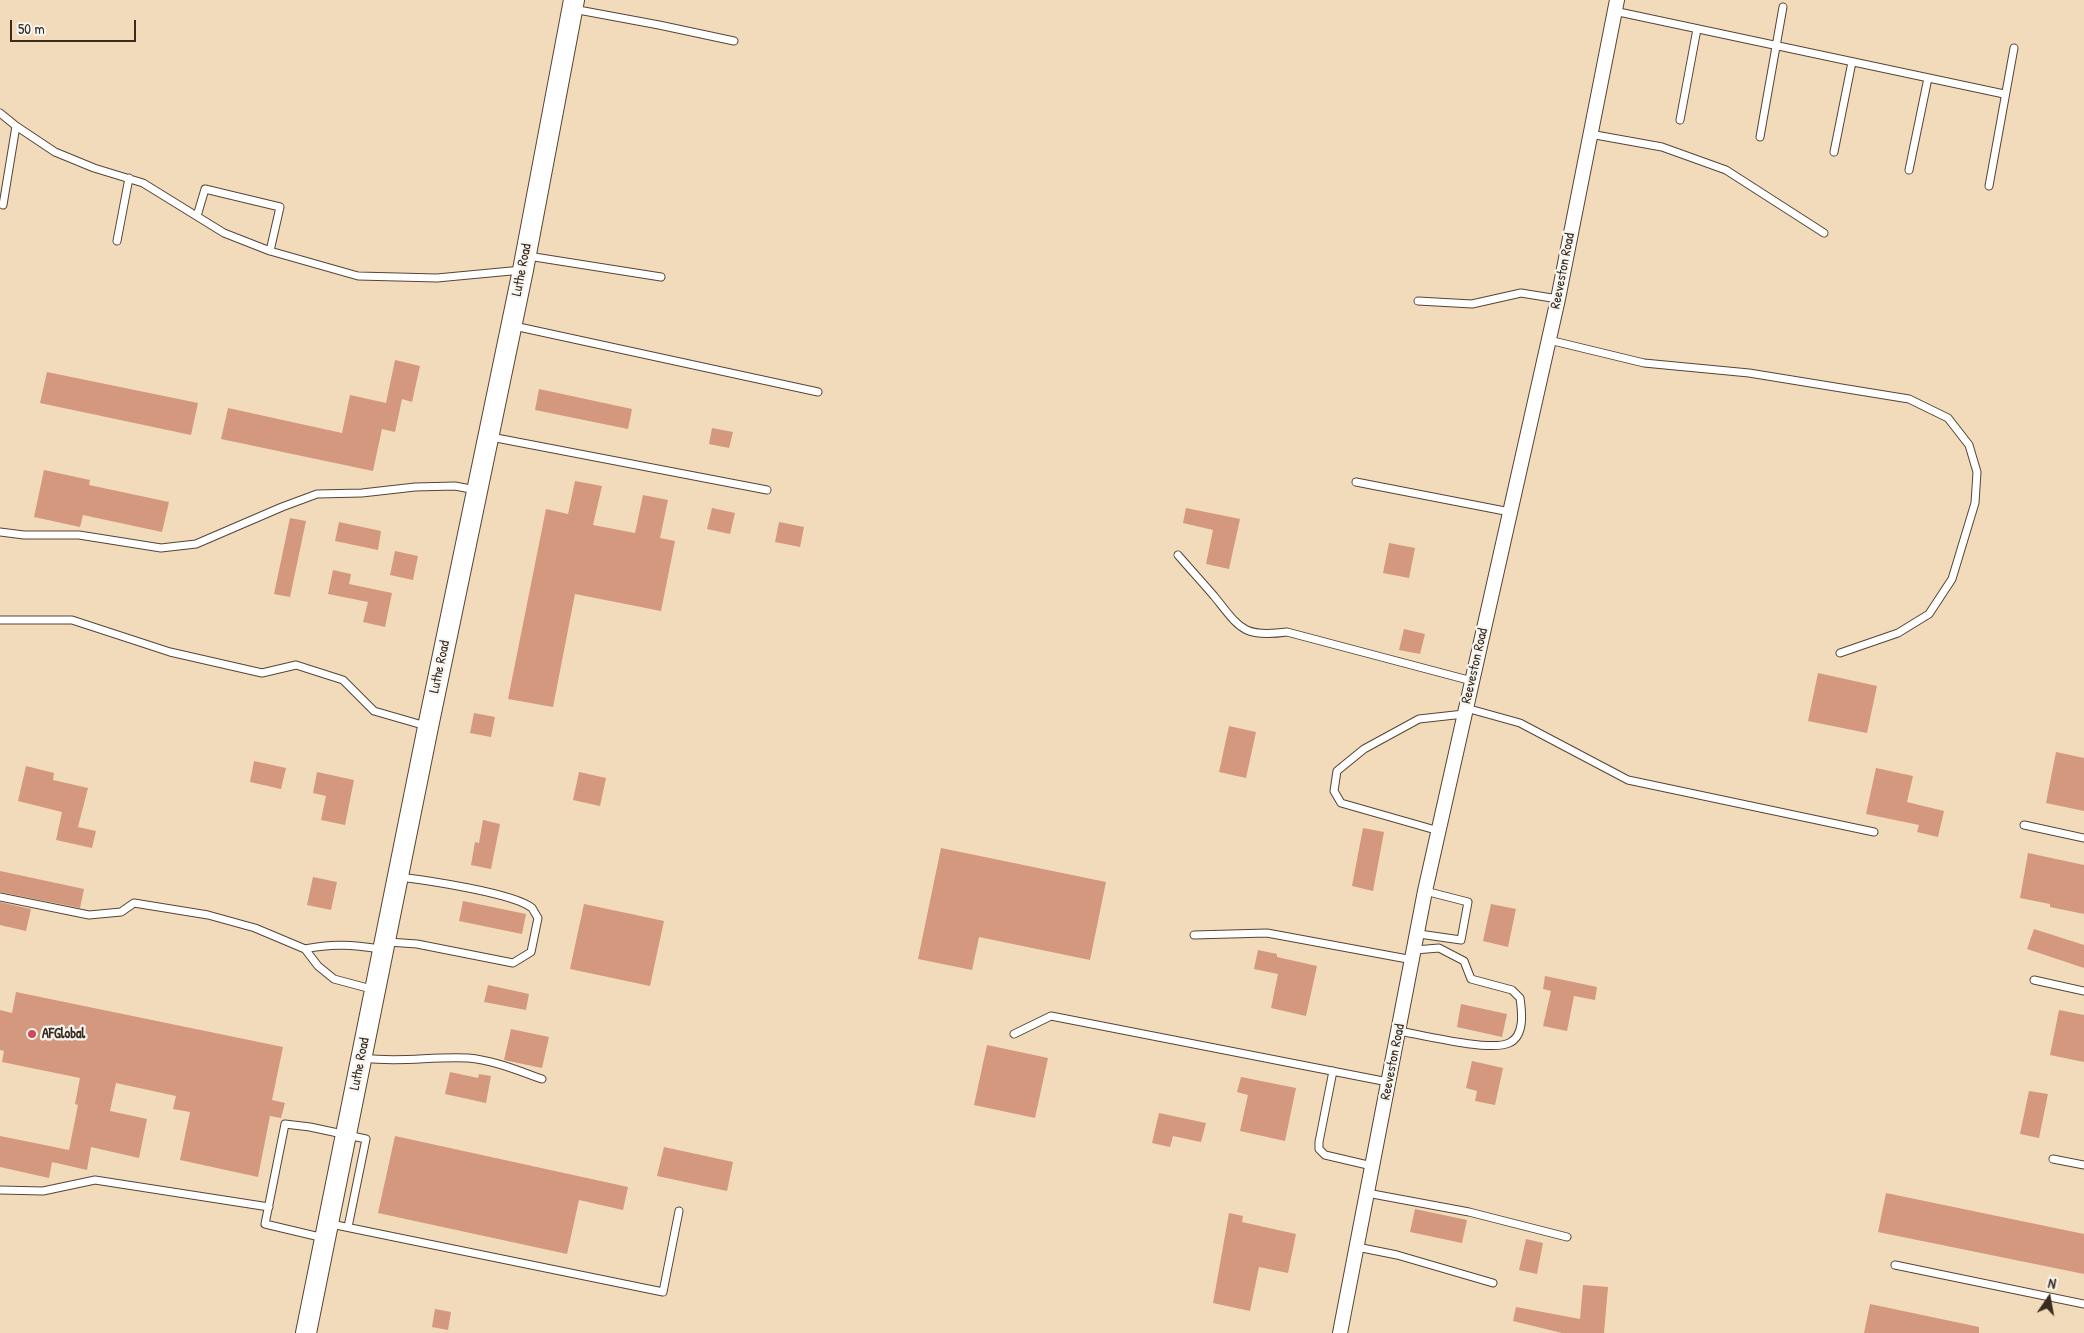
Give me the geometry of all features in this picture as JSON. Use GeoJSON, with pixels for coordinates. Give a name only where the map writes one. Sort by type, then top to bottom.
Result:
{"type":"FeatureCollection","features":[{"type":"Feature","properties":{"kind":"street","name":"Luthe Road"},"geometry":{"type":"LineString","coordinates":[[306,1333],[524,263],[573,5]]}},
{"type":"Feature","properties":{"kind":"street","name":"Reeveston Road"},"geometry":{"type":"LineString","coordinates":[[1340,1333],[1388,1082],[1419,934],[1425,892],[1558,299],[1615,6]]}},
{"type":"Feature","properties":{"kind":"lane"},"geometry":{"type":"LineString","coordinates":[[573,5],[734,41]]}},
{"type":"Feature","properties":{"kind":"lane"},"geometry":{"type":"LineString","coordinates":[[1615,6],[1697,29],[2004,94]]}},
{"type":"Feature","properties":{"kind":"lane"},"geometry":{"type":"LineString","coordinates":[[1760,137],[1783,7]]}},
{"type":"Feature","properties":{"kind":"lane"},"geometry":{"type":"LineString","coordinates":[[1680,120],[1697,29]]}},
{"type":"Feature","properties":{"kind":"lane"},"geometry":{"type":"LineString","coordinates":[[1988,186],[2014,48]]}},
{"type":"Feature","properties":{"kind":"lane"},"geometry":{"type":"LineString","coordinates":[[1834,152],[1852,62]]}},
{"type":"Feature","properties":{"kind":"lane"},"geometry":{"type":"LineString","coordinates":[[1909,170],[1928,78]]}},
{"type":"Feature","properties":{"kind":"lane"},"geometry":{"type":"LineString","coordinates":[[0,113],[55,152],[94,168],[143,183],[224,233],[270,251],[358,276],[437,278],[524,263],[574,262],[661,277]]}},
{"type":"Feature","properties":{"kind":"lane"},"geometry":{"type":"LineString","coordinates":[[2,204],[16,126]]}},
{"type":"Feature","properties":{"kind":"lane"},"geometry":{"type":"LineString","coordinates":[[1590,134],[1662,147],[1726,170],[1824,233]]}},
{"type":"Feature","properties":{"kind":"lane"},"geometry":{"type":"LineString","coordinates":[[117,241],[129,178]]}},
{"type":"Feature","properties":{"kind":"lane"},"geometry":{"type":"LineString","coordinates":[[197,216],[205,189],[280,207],[270,251]]}},
{"type":"Feature","properties":{"kind":"lane"},"geometry":{"type":"LineString","coordinates":[[1418,301],[1472,304],[1521,293],[1558,299]]}},
{"type":"Feature","properties":{"kind":"lane"},"geometry":{"type":"LineString","coordinates":[[511,325],[818,392]]}},
{"type":"Feature","properties":{"kind":"lane"},"geometry":{"type":"LineString","coordinates":[[1549,340],[1644,363],[1748,373],[1909,399],[1948,418],[1968,444],[1977,472],[1975,503],[1952,579],[1929,614],[1898,633],[1840,653]]}},
{"type":"Feature","properties":{"kind":"lane"},"geometry":{"type":"LineString","coordinates":[[488,436],[767,490]]}},
{"type":"Feature","properties":{"kind":"lane"},"geometry":{"type":"LineString","coordinates":[[1356,482],[1510,512]]}},
{"type":"Feature","properties":{"kind":"lane"},"geometry":{"type":"LineString","coordinates":[[0,532],[24,536],[79,535],[161,548],[196,544],[317,494],[362,493],[415,487],[455,486],[477,490]]}},
{"type":"Feature","properties":{"kind":"lane"},"geometry":{"type":"LineString","coordinates":[[1178,555],[1231,620],[1246,631],[1266,635],[1287,632],[1472,681]]}},
{"type":"Feature","properties":{"kind":"lane"},"geometry":{"type":"LineString","coordinates":[[0,620],[72,620],[170,652],[262,673],[296,665],[343,680],[374,711],[428,727]]}},
{"type":"Feature","properties":{"kind":"lane"},"geometry":{"type":"LineString","coordinates":[[1439,831],[1341,803],[1334,791],[1337,771],[1364,749],[1419,719],[1465,711],[1520,723],[1628,780],[1874,832]]}},
{"type":"Feature","properties":{"kind":"lane"},"geometry":{"type":"LineString","coordinates":[[2024,825],[2084,838]]}},
{"type":"Feature","properties":{"kind":"lane"},"geometry":{"type":"LineString","coordinates":[[305,949],[343,944],[417,944],[512,963],[530,952],[538,918],[531,908],[508,897],[427,880],[398,877]]}},
{"type":"Feature","properties":{"kind":"lane"},"geometry":{"type":"LineString","coordinates":[[1419,934],[1461,940],[1468,902],[1425,892]]}},
{"type":"Feature","properties":{"kind":"lane"},"geometry":{"type":"LineString","coordinates":[[0,897],[89,915],[121,912],[134,903],[208,915],[255,928],[305,949],[318,966],[334,979],[375,990]]}},
{"type":"Feature","properties":{"kind":"lane"},"geometry":{"type":"LineString","coordinates":[[1194,935],[1267,933],[1414,955],[1438,948],[1464,961],[1471,979],[1512,990],[1520,998],[1523,1018],[1518,1035],[1510,1043],[1495,1046],[1473,1044],[1399,1031]]}},
{"type":"Feature","properties":{"kind":"lane"},"geometry":{"type":"LineString","coordinates":[[2034,980],[2084,991]]}},
{"type":"Feature","properties":{"kind":"lane"},"geometry":{"type":"LineString","coordinates":[[1014,1034],[1051,1016],[1388,1082]]}},
{"type":"Feature","properties":{"kind":"lane"},"geometry":{"type":"LineString","coordinates":[[361,1058],[383,1060],[470,1058],[542,1078]]}},
{"type":"Feature","properties":{"kind":"lane"},"geometry":{"type":"LineString","coordinates":[[1333,1071],[1319,1149],[1325,1155],[1372,1166]]}},
{"type":"Feature","properties":{"kind":"lane"},"geometry":{"type":"LineString","coordinates":[[348,1227],[366,1138],[285,1124],[265,1224],[327,1231],[348,1227],[663,1292],[679,1211]]}},
{"type":"Feature","properties":{"kind":"lane"},"geometry":{"type":"LineString","coordinates":[[2053,1159],[2084,1166]]}},
{"type":"Feature","properties":{"kind":"lane"},"geometry":{"type":"LineString","coordinates":[[0,1190],[43,1191],[95,1180],[269,1207]]}},
{"type":"Feature","properties":{"kind":"lane"},"geometry":{"type":"LineString","coordinates":[[1367,1193],[1469,1212],[1567,1237]]}},
{"type":"Feature","properties":{"kind":"lane"},"geometry":{"type":"LineString","coordinates":[[1356,1247],[1396,1255],[1493,1283]]}},
{"type":"Feature","properties":{"kind":"lane"},"geometry":{"type":"LineString","coordinates":[[1895,1265],[2084,1304]]}},
{"type":"Feature","properties":{"kind":"building"},"geometry":{"type":"Polygon","coordinates":[[[395,360],[420,366],[412,402],[402,399],[395,432],[382,429],[373,471],[221,439],[228,408],[342,433],[350,395],[386,403],[395,360]]]}},
{"type":"Feature","properties":{"kind":"building"},"geometry":{"type":"Polygon","coordinates":[[[47,372],[198,403],[191,435],[40,403],[47,372]]]}},
{"type":"Feature","properties":{"kind":"building"},"geometry":{"type":"Polygon","coordinates":[[[539,389],[632,409],[628,429],[535,410],[539,389]]]}},
{"type":"Feature","properties":{"kind":"building"},"geometry":{"type":"Polygon","coordinates":[[[712,428],[733,432],[729,448],[709,444],[712,428]]]}},
{"type":"Feature","properties":{"kind":"building"},"geometry":{"type":"Polygon","coordinates":[[[44,470],[90,480],[89,485],[169,502],[162,532],[83,515],[80,527],[34,517],[44,470]]]}},
{"type":"Feature","properties":{"kind":"building"},"geometry":{"type":"Polygon","coordinates":[[[575,481],[602,486],[593,525],[635,533],[643,495],[668,500],[660,538],[675,541],[661,611],[575,594],[553,707],[508,699],[546,509],[568,514],[575,481]]]}},
{"type":"Feature","properties":{"kind":"building"},"geometry":{"type":"Polygon","coordinates":[[[712,508],[735,513],[730,534],[707,529],[712,508]]]}},
{"type":"Feature","properties":{"kind":"building"},"geometry":{"type":"Polygon","coordinates":[[[1186,508],[1240,519],[1229,569],[1206,564],[1213,530],[1183,523],[1186,508]]]}},
{"type":"Feature","properties":{"kind":"building"},"geometry":{"type":"Polygon","coordinates":[[[290,518],[306,521],[290,597],[274,594],[290,518]]]}},
{"type":"Feature","properties":{"kind":"building"},"geometry":{"type":"Polygon","coordinates":[[[339,522],[381,531],[378,550],[335,541],[339,522]]]}},
{"type":"Feature","properties":{"kind":"building"},"geometry":{"type":"Polygon","coordinates":[[[779,522],[804,527],[800,547],[775,542],[779,522]]]}},
{"type":"Feature","properties":{"kind":"building"},"geometry":{"type":"Polygon","coordinates":[[[1389,543],[1415,548],[1409,578],[1383,573],[1389,543]]]}},
{"type":"Feature","properties":{"kind":"building"},"geometry":{"type":"Polygon","coordinates":[[[395,551],[418,556],[413,580],[390,575],[395,551]]]}},
{"type":"Feature","properties":{"kind":"building"},"geometry":{"type":"Polygon","coordinates":[[[333,570],[351,574],[349,584],[392,593],[385,627],[363,622],[368,602],[328,594],[333,570]]]}},
{"type":"Feature","properties":{"kind":"building"},"geometry":{"type":"Polygon","coordinates":[[[1404,629],[1425,634],[1420,654],[1399,650],[1404,629]]]}},
{"type":"Feature","properties":{"kind":"building"},"geometry":{"type":"Polygon","coordinates":[[[1818,673],[1877,686],[1867,733],[1808,721],[1818,673]]]}},
{"type":"Feature","properties":{"kind":"building"},"geometry":{"type":"Polygon","coordinates":[[[474,713],[495,717],[491,737],[470,733],[474,713]]]}},
{"type":"Feature","properties":{"kind":"building"},"geometry":{"type":"Polygon","coordinates":[[[1229,726],[1256,732],[1246,778],[1219,772],[1229,726]]]}},
{"type":"Feature","properties":{"kind":"building"},"geometry":{"type":"Polygon","coordinates":[[[2056,752],[2084,758],[2084,811],[2046,803],[2056,752]]]}},
{"type":"Feature","properties":{"kind":"building"},"geometry":{"type":"Polygon","coordinates":[[[254,761],[286,768],[281,789],[250,782],[254,761]]]}},
{"type":"Feature","properties":{"kind":"building"},"geometry":{"type":"Polygon","coordinates":[[[26,766],[54,773],[53,780],[88,788],[78,827],[96,831],[92,848],[56,840],[62,812],[18,801],[26,766]]]}},
{"type":"Feature","properties":{"kind":"building"},"geometry":{"type":"Polygon","coordinates":[[[1876,768],[1913,776],[1907,802],[1944,811],[1938,837],[1917,832],[1919,825],[1866,814],[1876,768]]]}},
{"type":"Feature","properties":{"kind":"building"},"geometry":{"type":"Polygon","coordinates":[[[317,772],[354,780],[345,825],[321,820],[326,796],[313,793],[317,772]]]}},
{"type":"Feature","properties":{"kind":"building"},"geometry":{"type":"Polygon","coordinates":[[[579,772],[606,778],[600,806],[573,800],[579,772]]]}},
{"type":"Feature","properties":{"kind":"building"},"geometry":{"type":"Polygon","coordinates":[[[483,820],[500,824],[491,869],[471,865],[475,842],[479,843],[483,820]]]}},
{"type":"Feature","properties":{"kind":"building"},"geometry":{"type":"Polygon","coordinates":[[[1363,828],[1384,832],[1373,891],[1352,886],[1363,828]]]}},
{"type":"Feature","properties":{"kind":"building"},"geometry":{"type":"Polygon","coordinates":[[[941,848],[1106,882],[1090,960],[979,937],[972,970],[918,959],[941,848]]]}},
{"type":"Feature","properties":{"kind":"building"},"geometry":{"type":"Polygon","coordinates":[[[2028,853],[2084,865],[2084,914],[2020,898],[2028,853]]]}},
{"type":"Feature","properties":{"kind":"building"},"geometry":{"type":"Polygon","coordinates":[[[0,871],[84,889],[80,908],[0,892],[0,871]]]}},
{"type":"Feature","properties":{"kind":"building"},"geometry":{"type":"Polygon","coordinates":[[[313,877],[337,882],[331,910],[307,905],[313,877]]]}},
{"type":"Feature","properties":{"kind":"building"},"geometry":{"type":"Polygon","coordinates":[[[463,901],[526,914],[522,934],[459,921],[463,901]]]}},
{"type":"Feature","properties":{"kind":"building"},"geometry":{"type":"Polygon","coordinates":[[[0,902],[31,909],[26,931],[0,925],[0,902]]]}},
{"type":"Feature","properties":{"kind":"building"},"geometry":{"type":"Polygon","coordinates":[[[584,904],[664,921],[650,986],[570,969],[584,904]]]}},
{"type":"Feature","properties":{"kind":"building"},"geometry":{"type":"Polygon","coordinates":[[[1491,904],[1516,909],[1508,947],[1483,941],[1491,904]]]}},
{"type":"Feature","properties":{"kind":"building"},"geometry":{"type":"Polygon","coordinates":[[[2034,929],[2084,945],[2084,968],[2027,949],[2034,929]]]}},
{"type":"Feature","properties":{"kind":"building"},"geometry":{"type":"Polygon","coordinates":[[[1258,950],[1277,954],[1277,957],[1317,966],[1306,1016],[1271,1008],[1278,974],[1254,969],[1258,950]]]}},
{"type":"Feature","properties":{"kind":"building"},"geometry":{"type":"Polygon","coordinates":[[[1545,976],[1597,987],[1595,1000],[1574,996],[1567,1031],[1543,1026],[1551,991],[1543,989],[1545,976]]]}},
{"type":"Feature","properties":{"kind":"building"},"geometry":{"type":"Polygon","coordinates":[[[488,985],[529,994],[526,1010],[484,1002],[488,985]]]}},
{"type":"Feature","properties":{"kind":"building"},"geometry":{"type":"Polygon","coordinates":[[[16,992],[283,1047],[272,1100],[285,1103],[281,1118],[270,1116],[258,1177],[180,1160],[190,1112],[173,1109],[176,1096],[116,1083],[110,1111],[147,1119],[139,1158],[91,1147],[87,1170],[52,1162],[49,1178],[0,1167],[0,1136],[69,1150],[78,1105],[75,1104],[80,1078],[2,1062],[4,1051],[0,1050],[0,1010],[12,1013],[16,992]]]}},
{"type":"Feature","properties":{"kind":"building"},"geometry":{"type":"Polygon","coordinates":[[[1461,1004],[1507,1014],[1502,1037],[1457,1027],[1461,1004]]]}},
{"type":"Feature","properties":{"kind":"building"},"geometry":{"type":"Polygon","coordinates":[[[2059,1010],[2084,1015],[2084,1062],[2050,1055],[2059,1010]]]}},
{"type":"Feature","properties":{"kind":"building"},"geometry":{"type":"Polygon","coordinates":[[[511,1029],[549,1037],[542,1068],[504,1060],[511,1029]]]}},
{"type":"Feature","properties":{"kind":"building"},"geometry":{"type":"Polygon","coordinates":[[[987,1045],[1048,1058],[1035,1118],[974,1105],[987,1045]]]}},
{"type":"Feature","properties":{"kind":"building"},"geometry":{"type":"Polygon","coordinates":[[[1472,1061],[1503,1068],[1495,1105],[1475,1101],[1477,1091],[1466,1088],[1472,1061]]]}},
{"type":"Feature","properties":{"kind":"building"},"geometry":{"type":"Polygon","coordinates":[[[450,1072],[478,1078],[479,1074],[491,1076],[486,1103],[445,1094],[450,1072]]]}},
{"type":"Feature","properties":{"kind":"building"},"geometry":{"type":"Polygon","coordinates":[[[1241,1077],[1296,1088],[1285,1141],[1240,1131],[1248,1095],[1237,1092],[1241,1077]]]}},
{"type":"Feature","properties":{"kind":"building"},"geometry":{"type":"Polygon","coordinates":[[[2029,1091],[2048,1094],[2039,1138],[2020,1134],[2029,1091]]]}},
{"type":"Feature","properties":{"kind":"building"},"geometry":{"type":"Polygon","coordinates":[[[1159,1113],[1206,1123],[1201,1142],[1173,1136],[1170,1147],[1152,1143],[1159,1113]]]}},
{"type":"Feature","properties":{"kind":"building"},"geometry":{"type":"Polygon","coordinates":[[[395,1136],[628,1187],[623,1210],[579,1200],[567,1254],[378,1213],[395,1136]]]}},
{"type":"Feature","properties":{"kind":"building"},"geometry":{"type":"Polygon","coordinates":[[[664,1147],[733,1162],[727,1191],[657,1176],[664,1147]]]}},
{"type":"Feature","properties":{"kind":"building"},"geometry":{"type":"Polygon","coordinates":[[[1886,1193],[2084,1234],[2084,1274],[1878,1232],[1886,1193]]]}},
{"type":"Feature","properties":{"kind":"building"},"geometry":{"type":"Polygon","coordinates":[[[1415,1209],[1467,1220],[1462,1243],[1410,1232],[1415,1209]]]}},
{"type":"Feature","properties":{"kind":"building"},"geometry":{"type":"Polygon","coordinates":[[[1229,1213],[1243,1216],[1242,1222],[1296,1234],[1288,1273],[1259,1267],[1250,1311],[1213,1303],[1229,1213]]]}},
{"type":"Feature","properties":{"kind":"building"},"geometry":{"type":"Polygon","coordinates":[[[1526,1239],[1543,1243],[1537,1274],[1519,1270],[1526,1239]]]}},
{"type":"Feature","properties":{"kind":"building"},"geometry":{"type":"Polygon","coordinates":[[[1583,1285],[1608,1287],[1604,1333],[1562,1333],[1513,1321],[1516,1307],[1580,1319],[1583,1285]]]}},
{"type":"Feature","properties":{"kind":"building"},"geometry":{"type":"Polygon","coordinates":[[[1870,1304],[1979,1327],[1979,1333],[1864,1333],[1870,1304]]]}},
{"type":"Feature","properties":{"kind":"building"},"geometry":{"type":"Polygon","coordinates":[[[435,1309],[451,1312],[448,1330],[432,1327],[435,1309]]]}},
{"type":"Feature","properties":{"kind":"place","name":"AFGlobal"},"geometry":{"type":"Point","coordinates":[32,1034]}}]}
